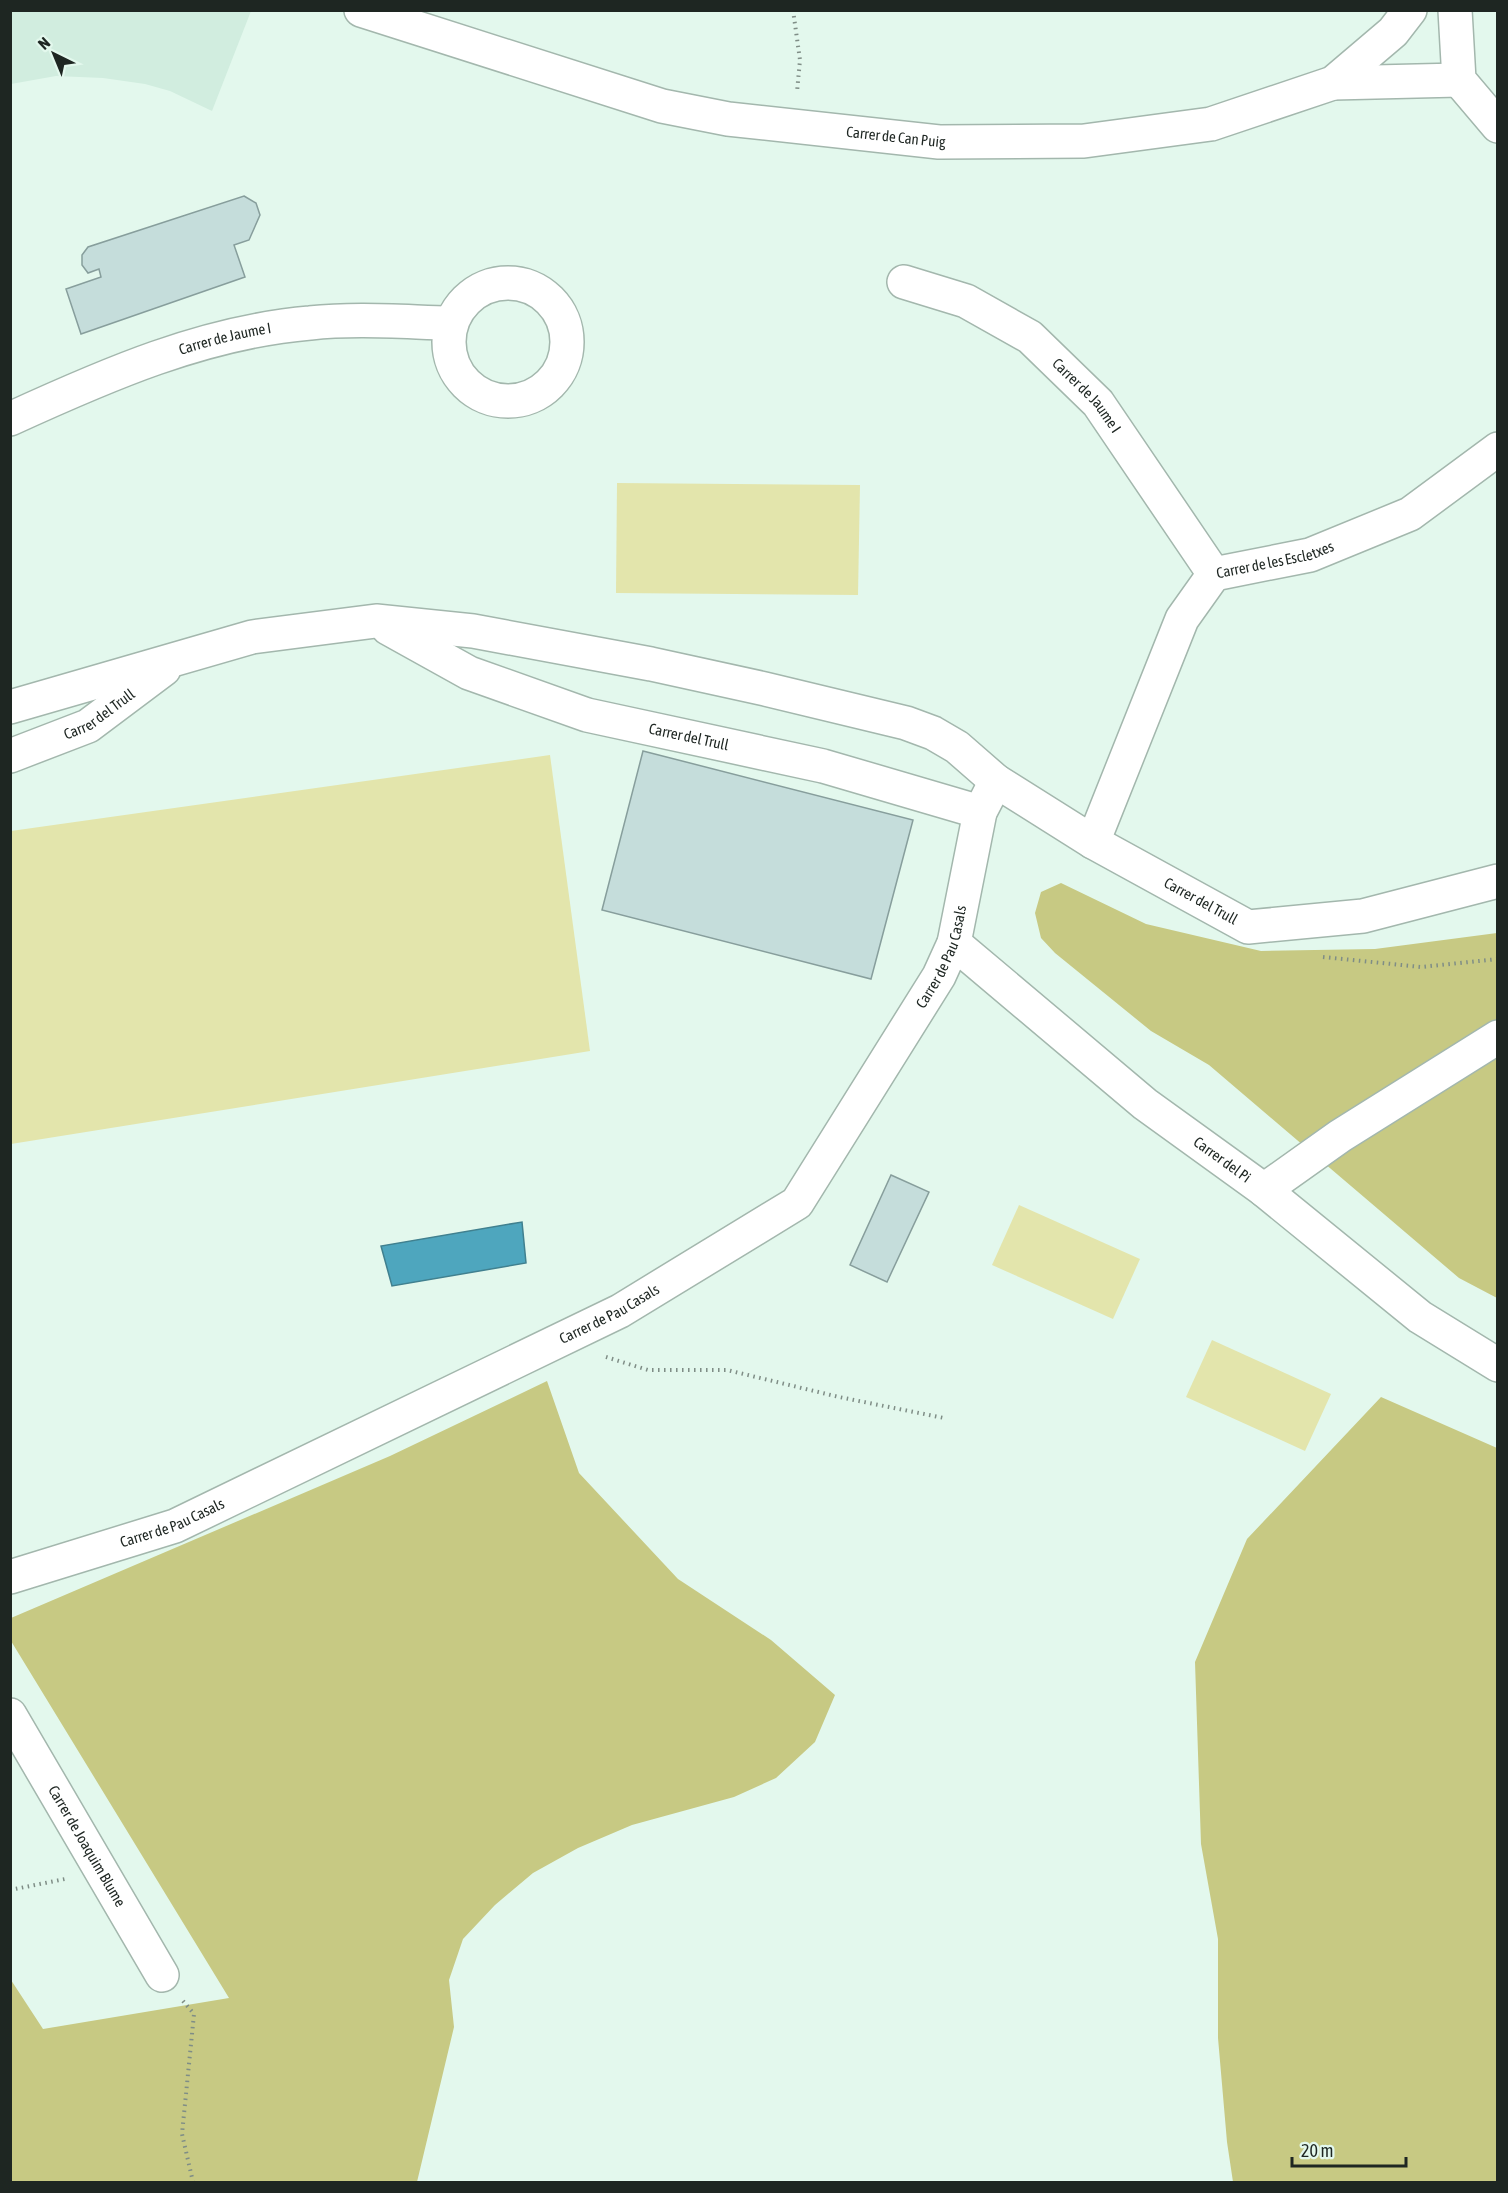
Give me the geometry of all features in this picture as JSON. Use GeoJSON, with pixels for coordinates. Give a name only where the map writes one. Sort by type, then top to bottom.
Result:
{"type":"FeatureCollection","features":[{"type":"Feature","properties":{"kind":"street","name":"Carrer de Can Puig"},"geometry":{"type":"LineString","coordinates":[[361,10],[662,106],[728,119],[939,142],[1084,141],[1211,124],[1333,82],[1393,32],[1410,10]]}},
{"type":"Feature","properties":{"kind":"street"},"geometry":{"type":"LineString","coordinates":[[1455,10],[1459,80],[1497,126]]}},
{"type":"Feature","properties":{"kind":"street"},"geometry":{"type":"LineString","coordinates":[[1333,82],[1459,80]]}},
{"type":"Feature","properties":{"kind":"street","name":"Carrer de Jaume I"},"geometry":{"type":"LineString","coordinates":[[904,282],[966,301],[1030,337],[1098,403],[1214,574]]}},
{"type":"Feature","properties":{"kind":"street","name":"Carrer de Jaume I"},"geometry":{"type":"LineString","coordinates":[[10,419],[148,360],[214,338],[309,322],[452,323]]}},
{"type":"Feature","properties":{"kind":"street","name":"Carrer de les Escletxes"},"geometry":{"type":"LineString","coordinates":[[1093,842],[1182,619],[1214,574],[1310,555],[1410,514],[1497,449]]}},
{"type":"Feature","properties":{"kind":"street","name":"Carrer del Trull"},"geometry":{"type":"LineString","coordinates":[[10,707],[252,638],[376,621],[473,631],[651,664],[906,723],[933,733],[957,747],[996,781],[1093,842],[1248,927],[1363,916],[1497,881]]}},
{"type":"Feature","properties":{"kind":"street","name":"Carrer del Trull"},"geometry":{"type":"LineString","coordinates":[[376,621],[469,673],[587,715],[823,766],[980,812]]}},
{"type":"Feature","properties":{"kind":"street","name":"Carrer del Trull"},"geometry":{"type":"LineString","coordinates":[[10,756],[88,726],[180,657]]}},
{"type":"Feature","properties":{"kind":"street"},"geometry":{"type":"LineString","coordinates":[[980,812],[996,781]]}},
{"type":"Feature","properties":{"kind":"street","name":"Carrer de Pau Casals"},"geometry":{"type":"LineString","coordinates":[[10,1577],[175,1526],[620,1311],[797,1203],[939,976],[954,943],[980,812]]}},
{"type":"Feature","properties":{"kind":"street","name":"Carrer del Pi"},"geometry":{"type":"LineString","coordinates":[[954,943],[1145,1104],[1264,1190],[1420,1317],[1497,1365]]}},
{"type":"Feature","properties":{"kind":"street"},"geometry":{"type":"LineString","coordinates":[[1264,1190],[1341,1136],[1497,1037]]}},
{"type":"Feature","properties":{"kind":"street","name":"Carrer de Joaquim Blume"},"geometry":{"type":"LineString","coordinates":[[10,1715],[162,1975]]}},
{"type":"Feature","properties":{"kind":"path"},"geometry":{"type":"LineString","coordinates":[[793,10],[800,60],[795,126]]}},
{"type":"Feature","properties":{"kind":"path"},"geometry":{"type":"LineString","coordinates":[[1317,954],[1327,959],[1421,967],[1497,959]]}},
{"type":"Feature","properties":{"kind":"path"},"geometry":{"type":"LineString","coordinates":[[557,1342],[648,1370],[726,1370],[838,1398],[944,1418]]}},
{"type":"Feature","properties":{"kind":"path"},"geometry":{"type":"LineString","coordinates":[[10,1890],[65,1879],[96,1862]]}},
{"type":"Feature","properties":{"kind":"path"},"geometry":{"type":"LineString","coordinates":[[162,1975],[194,2014],[182,2133],[192,2182]]}},
{"type":"Feature","properties":{"kind":"shaded area"},"geometry":{"type":"Polygon","coordinates":[[[11,10],[251,11],[212,111],[170,91],[145,84],[103,78],[56,76],[11,84],[11,10]]]}},
{"type":"Feature","properties":{"kind":"green space"},"geometry":{"type":"Polygon","coordinates":[[[617,483],[860,485],[858,595],[616,593],[617,483]]]}},
{"type":"Feature","properties":{"kind":"green space"},"geometry":{"type":"Polygon","coordinates":[[[550,755],[590,1051],[11,1144],[11,831],[550,755]]]}},
{"type":"Feature","properties":{"kind":"green space"},"geometry":{"type":"Polygon","coordinates":[[[1061,883],[1146,924],[1261,951],[1375,949],[1497,933],[1497,1298],[1459,1278],[1209,1065],[1151,1031],[1055,953],[1041,938],[1035,913],[1041,892],[1061,883]]]}},
{"type":"Feature","properties":{"kind":"green space"},"geometry":{"type":"Polygon","coordinates":[[[1019,1205],[1140,1259],[1113,1319],[992,1265],[1019,1205]]]}},
{"type":"Feature","properties":{"kind":"green space"},"geometry":{"type":"Polygon","coordinates":[[[1212,1340],[1331,1394],[1305,1451],[1186,1397],[1212,1340]]]}},
{"type":"Feature","properties":{"kind":"green space"},"geometry":{"type":"Polygon","coordinates":[[[547,1381],[579,1473],[678,1579],[771,1640],[835,1695],[815,1742],[776,1778],[734,1797],[632,1825],[578,1848],[533,1873],[495,1905],[463,1939],[449,1980],[454,2027],[417,2182],[11,2182],[11,1980],[43,2029],[229,1998],[11,1641],[11,1618],[390,1456],[547,1381]]]}},
{"type":"Feature","properties":{"kind":"green space"},"geometry":{"type":"Polygon","coordinates":[[[1381,1397],[1497,1448],[1497,2182],[1233,2182],[1227,2142],[1218,2038],[1218,1939],[1201,1844],[1195,1662],[1247,1539],[1381,1397]]]}},
{"type":"Feature","properties":{"kind":"water"},"geometry":{"type":"Polygon","coordinates":[[[522,1222],[526,1263],[392,1286],[381,1246],[522,1222]]]}},
{"type":"Feature","properties":{"kind":"building"},"geometry":{"type":"Polygon","coordinates":[[[244,196],[256,203],[260,215],[249,240],[234,245],[245,277],[81,334],[66,289],[101,277],[99,269],[88,273],[82,265],[82,255],[88,247],[244,196]]]}},
{"type":"Feature","properties":{"kind":"building"},"geometry":{"type":"Polygon","coordinates":[[[643,751],[913,820],[871,979],[602,910],[643,751]]]}},
{"type":"Feature","properties":{"kind":"building"},"geometry":{"type":"Polygon","coordinates":[[[891,1175],[929,1192],[887,1282],[850,1265],[891,1175]]]}}]}
